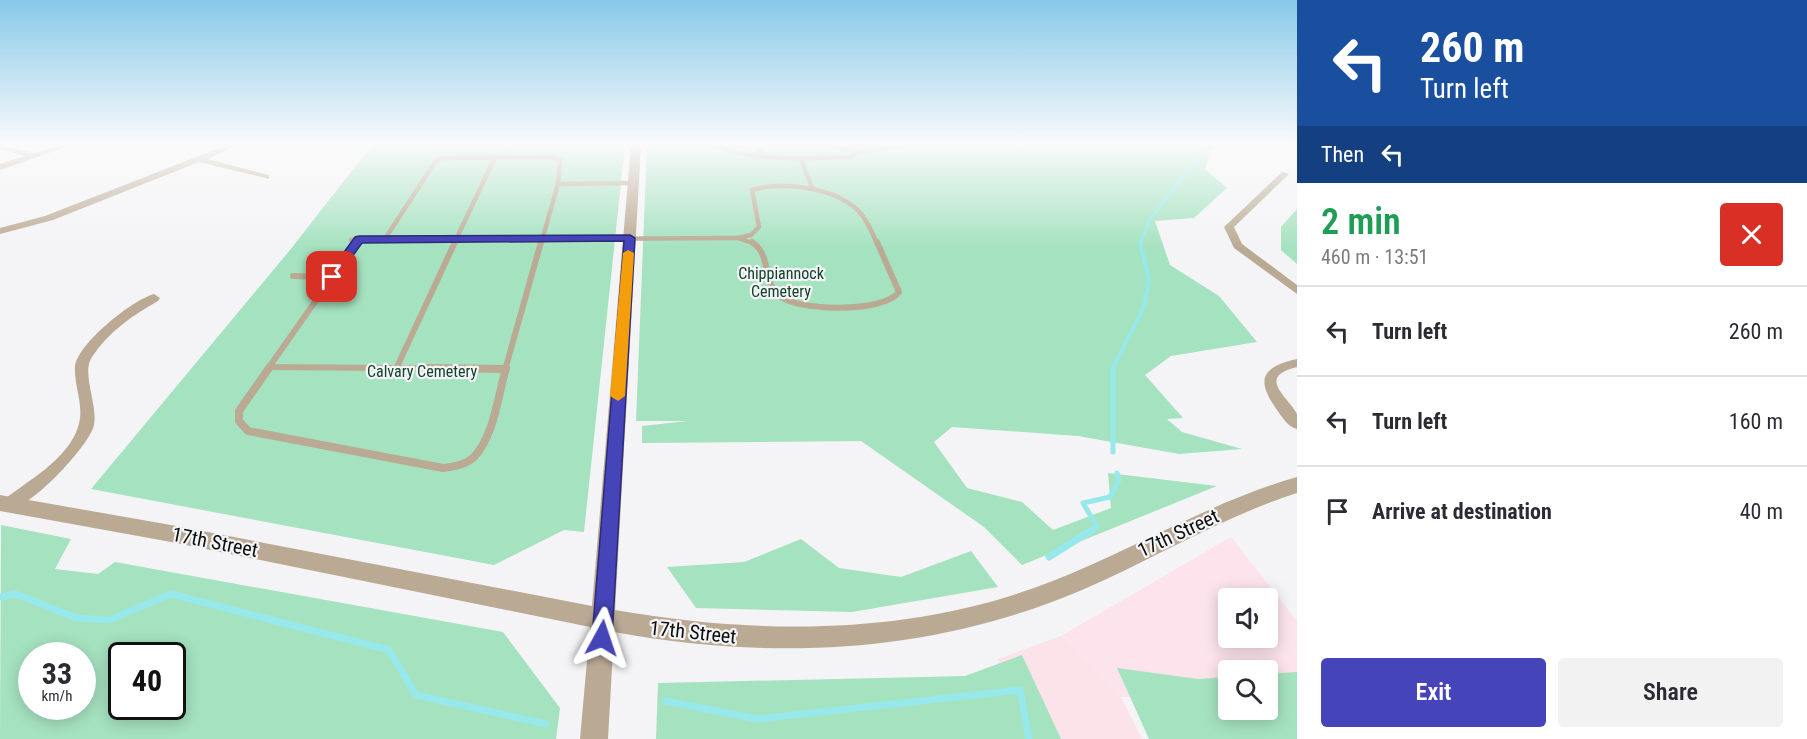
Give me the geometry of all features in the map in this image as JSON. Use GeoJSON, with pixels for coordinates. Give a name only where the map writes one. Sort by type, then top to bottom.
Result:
{"type":"FeatureCollection","features":[{"type":"Feature","properties":{"kind":"street"},"geometry":{"type":"LineString","coordinates":[[4,230],[49,218],[147,179]]}},
{"type":"Feature","properties":{"kind":"street"},"geometry":{"type":"LineString","coordinates":[[594,739],[633,179]]}},
{"type":"Feature","properties":{"kind":"street"},"geometry":{"type":"LineString","coordinates":[[1279,179],[1229,227],[1239,246],[1297,291]]}},
{"type":"Feature","properties":{"kind":"street"},"geometry":{"type":"LineString","coordinates":[[5,504],[59,465],[85,431],[88,411],[81,364],[84,357],[120,318],[154,298]]}},
{"type":"Feature","properties":{"kind":"street"},"geometry":{"type":"LineString","coordinates":[[1297,363],[1280,368],[1273,373],[1269,384],[1271,393],[1297,424]]}},
{"type":"Feature","properties":{"kind":"street","name":"17th Street"},"geometry":{"type":"LineString","coordinates":[[5,504],[162,531],[603,621],[750,638],[814,638],[914,629],[1020,603],[1075,582],[1171,534],[1297,485]]}},
{"type":"Feature","properties":{"kind":"lane"},"geometry":{"type":"LineString","coordinates":[[385,239],[425,179]]}},
{"type":"Feature","properties":{"kind":"lane"},"geometry":{"type":"LineString","coordinates":[[396,369],[484,179]]}},
{"type":"Feature","properties":{"kind":"lane"},"geometry":{"type":"LineString","coordinates":[[359,240],[239,411],[239,421],[248,431],[443,468],[457,466],[473,458],[486,438],[558,179]]}},
{"type":"Feature","properties":{"kind":"lane"},"geometry":{"type":"LineString","coordinates":[[810,179],[812,188]]}},
{"type":"Feature","properties":{"kind":"lane"},"geometry":{"type":"LineString","coordinates":[[558,184],[633,183]]}},
{"type":"Feature","properties":{"kind":"lane"},"geometry":{"type":"LineString","coordinates":[[351,240],[738,238],[747,240],[765,253],[774,291],[786,301],[872,306],[893,300],[899,292],[864,217],[851,206],[812,188],[778,185],[752,190],[759,227],[751,235],[738,238]]}},
{"type":"Feature","properties":{"kind":"lane"},"geometry":{"type":"LineString","coordinates":[[292,276],[332,277]]}},
{"type":"Feature","properties":{"kind":"lane"},"geometry":{"type":"LineString","coordinates":[[270,367],[506,369]]}},
{"type":"Feature","properties":{"kind":"shaded area"},"geometry":{"type":"Polygon","coordinates":[[[1231,537],[1271,588],[1218,588],[1218,648],[1278,648],[1278,597],[1297,621],[1297,694],[1278,695],[1278,660],[1218,660],[1218,695],[1121,697],[1061,636],[1231,537]]]}},
{"type":"Feature","properties":{"kind":"shaded area"},"geometry":{"type":"Polygon","coordinates":[[[1061,636],[1121,697],[1142,739],[1027,739],[997,659],[1061,636]]]}},
{"type":"Feature","properties":{"kind":"green space","name":"Calvary Cemetery"},"geometry":{"type":"Polygon","coordinates":[[[345,179],[621,179],[584,532],[564,530],[494,565],[91,489],[290,250],[345,179]]]}},
{"type":"Feature","properties":{"kind":"green space","name":"Chippiannock Cemetery"},"geometry":{"type":"Polygon","coordinates":[[[646,179],[1217,179],[1227,188],[1194,218],[1155,221],[1170,265],[1219,296],[1257,342],[1171,356],[1145,375],[1183,418],[1167,419],[1182,432],[1242,449],[1179,454],[1078,436],[952,427],[934,442],[967,488],[1022,502],[1053,530],[1111,508],[1108,473],[1217,486],[1022,565],[984,527],[861,441],[642,443],[642,426],[687,421],[636,421],[646,179]]]}},
{"type":"Feature","properties":{"kind":"green space"},"geometry":{"type":"Polygon","coordinates":[[[1297,209],[1297,264],[1281,250],[1281,227],[1297,209]]]}},
{"type":"Feature","properties":{"kind":"green space"},"geometry":{"type":"Polygon","coordinates":[[[1,525],[71,539],[55,569],[98,574],[115,562],[503,632],[560,708],[556,739],[0,739],[1,525]]]}},
{"type":"Feature","properties":{"kind":"green space"},"geometry":{"type":"Polygon","coordinates":[[[801,539],[839,568],[901,577],[971,551],[998,587],[852,612],[696,608],[667,567],[744,562],[801,539]]]}},
{"type":"Feature","properties":{"kind":"green space"},"geometry":{"type":"Polygon","coordinates":[[[1022,655],[1061,739],[656,739],[658,683],[965,676],[1022,655]]]}},
{"type":"Feature","properties":{"kind":"green space"},"geometry":{"type":"Polygon","coordinates":[[[1117,668],[1198,679],[1218,678],[1218,720],[1278,720],[1278,673],[1297,672],[1297,739],[1149,739],[1117,668]]]}},
{"type":"Feature","properties":{"kind":"waterway"},"geometry":{"type":"LineString","coordinates":[[1140,243],[1150,219],[1181,179]]}},
{"type":"Feature","properties":{"kind":"waterway"},"geometry":{"type":"LineString","coordinates":[[1113,368],[1144,307],[1149,280],[1140,243]]}},
{"type":"Feature","properties":{"kind":"waterway"},"geometry":{"type":"LineString","coordinates":[[1113,368],[1113,452]]}},
{"type":"Feature","properties":{"kind":"waterway"},"geometry":{"type":"LineString","coordinates":[[1089,532],[1097,527],[1083,503],[1110,497],[1119,480],[1117,473]]}},
{"type":"Feature","properties":{"kind":"waterway"},"geometry":{"type":"LineString","coordinates":[[1049,557],[1092,530]]}},
{"type":"Feature","properties":{"kind":"waterway"},"geometry":{"type":"LineString","coordinates":[[0,597],[16,594],[76,618],[109,620],[171,594],[389,650],[416,695],[546,724]]}},
{"type":"Feature","properties":{"kind":"waterway"},"geometry":{"type":"LineString","coordinates":[[666,701],[757,719],[1020,690],[1029,739]]}},
{"type":"Feature","properties":{"kind":"slow traffic"},"geometry":{"type":"LineString","coordinates":[[618,396],[628,253]]}},
{"type":"Feature","properties":{"kind":"route"},"geometry":{"type":"LineString","coordinates":[[332,277],[359,240],[630,238],[602,638]]}}]}
